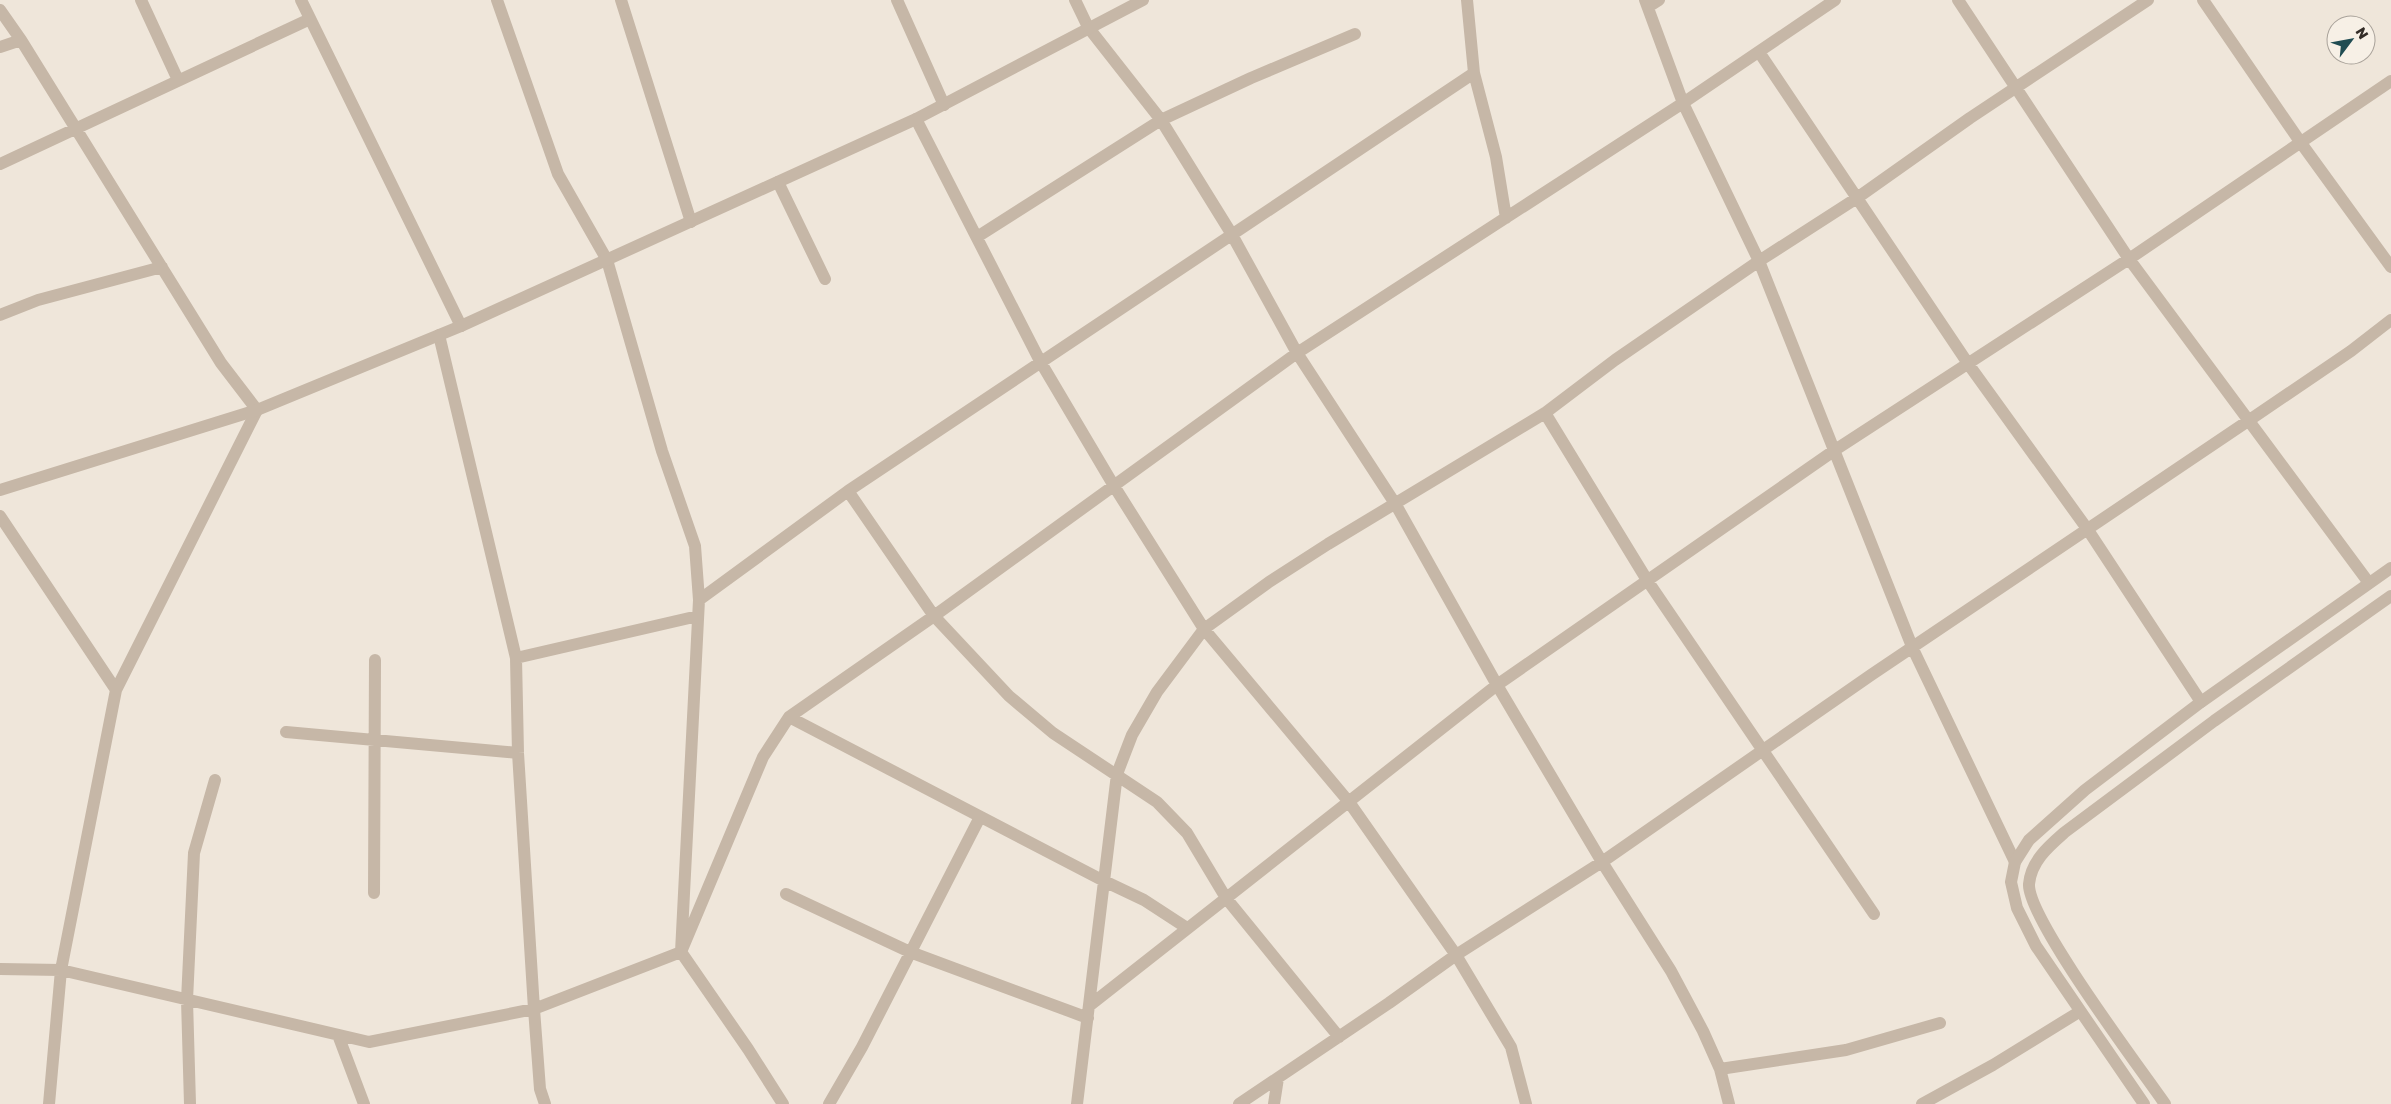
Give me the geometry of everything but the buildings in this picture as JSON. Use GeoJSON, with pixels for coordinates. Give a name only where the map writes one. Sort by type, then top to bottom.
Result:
{"type":"FeatureCollection","features":[{"type":"Feature","properties":{"kind":"street"},"geometry":{"type":"LineString","coordinates":[[141,0],[178,80]]}},
{"type":"Feature","properties":{"kind":"street"},"geometry":{"type":"LineString","coordinates":[[301,0],[461,326]]}},
{"type":"Feature","properties":{"kind":"street"},"geometry":{"type":"LineString","coordinates":[[497,0],[558,174],[607,260],[662,451],[695,546],[699,600],[681,952],[748,1049],[783,1104]]}},
{"type":"Feature","properties":{"kind":"street"},"geometry":{"type":"LineString","coordinates":[[621,0],[691,222]]}},
{"type":"Feature","properties":{"kind":"street"},"geometry":{"type":"LineString","coordinates":[[897,0],[944,105]]}},
{"type":"Feature","properties":{"kind":"street"},"geometry":{"type":"LineString","coordinates":[[1075,0],[1088,27],[1161,120],[1232,233],[1297,353],[1396,505],[1498,685],[1602,862],[1671,971],[1703,1031],[1720,1069],[1729,1104]]}},
{"type":"Feature","properties":{"kind":"street"},"geometry":{"type":"LineString","coordinates":[[0,490],[257,410],[461,326],[916,119],[1088,27],[1143,0]]}},
{"type":"Feature","properties":{"kind":"street"},"geometry":{"type":"LineString","coordinates":[[1467,0],[1474,72],[1496,157],[1506,218]]}},
{"type":"Feature","properties":{"kind":"street"},"geometry":{"type":"LineString","coordinates":[[1659,0],[1646,4],[1684,103],[1759,261],[1913,649],[2015,862]]}},
{"type":"Feature","properties":{"kind":"street"},"geometry":{"type":"LineString","coordinates":[[0,969],[61,970],[369,1042],[534,1009],[681,952],[763,757],[789,717],[934,616],[1297,353],[1684,103],[1835,0]]}},
{"type":"Feature","properties":{"kind":"street"},"geometry":{"type":"LineString","coordinates":[[1958,0],[2129,259],[2369,583]]}},
{"type":"Feature","properties":{"kind":"street"},"geometry":{"type":"LineString","coordinates":[[1077,1104],[1116,774],[1132,735],[1157,692],[1204,629],[1269,582],[1328,544],[1396,505],[1545,413],[1615,360],[1759,261],[1857,198],[2017,87],[2148,0]]}},
{"type":"Feature","properties":{"kind":"street"},"geometry":{"type":"LineString","coordinates":[[2203,0],[2301,143],[2391,267]]}},
{"type":"Feature","properties":{"kind":"street"},"geometry":{"type":"LineString","coordinates":[[0,10],[21,40],[221,363],[257,410]]}},
{"type":"Feature","properties":{"kind":"street"},"geometry":{"type":"LineString","coordinates":[[0,164],[77,130],[178,80],[310,19]]}},
{"type":"Feature","properties":{"kind":"street"},"geometry":{"type":"LineString","coordinates":[[977,237],[1161,120],[1251,78],[1355,34]]}},
{"type":"Feature","properties":{"kind":"street"},"geometry":{"type":"LineString","coordinates":[[0,48],[21,40]]}},
{"type":"Feature","properties":{"kind":"street"},"geometry":{"type":"LineString","coordinates":[[1759,52],[1969,365],[2088,530],[2200,702]]}},
{"type":"Feature","properties":{"kind":"street"},"geometry":{"type":"LineString","coordinates":[[699,600],[848,491],[1474,72]]}},
{"type":"Feature","properties":{"kind":"street"},"geometry":{"type":"LineString","coordinates":[[1088,1012],[1187,928],[1498,685],[1835,450],[1969,365],[2129,259],[2391,80]]}},
{"type":"Feature","properties":{"kind":"street"},"geometry":{"type":"LineString","coordinates":[[916,119],[1040,361],[1114,486],[1204,629],[1349,802],[1456,955],[1511,1047],[1526,1104]]}},
{"type":"Feature","properties":{"kind":"street"},"geometry":{"type":"LineString","coordinates":[[778,182],[825,279]]}},
{"type":"Feature","properties":{"kind":"street"},"geometry":{"type":"LineString","coordinates":[[0,315],[38,300],[162,267]]}},
{"type":"Feature","properties":{"kind":"street"},"geometry":{"type":"LineString","coordinates":[[1239,1104],[1456,955],[1602,862],[1762,750],[2248,422],[2351,351],[2391,320]]}},
{"type":"Feature","properties":{"kind":"street"},"geometry":{"type":"LineString","coordinates":[[439,335],[516,658],[518,753],[534,1009],[540,1089],[545,1104]]}},
{"type":"Feature","properties":{"kind":"street"},"geometry":{"type":"LineString","coordinates":[[49,1104],[61,970],[116,690],[257,410]]}},
{"type":"Feature","properties":{"kind":"street"},"geometry":{"type":"LineString","coordinates":[[1545,413],[1647,580],[1874,914]]}},
{"type":"Feature","properties":{"kind":"street"},"geometry":{"type":"LineString","coordinates":[[848,491],[934,616],[1009,696],[1053,733],[1157,802],[1187,833],[1226,898],[1339,1037]]}},
{"type":"Feature","properties":{"kind":"street"},"geometry":{"type":"LineString","coordinates":[[0,516],[116,690]]}},
{"type":"Feature","properties":{"kind":"street"},"geometry":{"type":"LineString","coordinates":[[2144,1104],[2079,1012],[2036,946],[2018,908],[2011,882],[2015,862],[2028,840],[2051,818],[2200,702],[2391,568]]}},
{"type":"Feature","properties":{"kind":"street"},"geometry":{"type":"LineString","coordinates":[[2165,1104],[2052,939],[2033,902],[2029,884],[2034,868],[2045,850],[2065,832],[2214,721],[2391,596]]}},
{"type":"Feature","properties":{"kind":"street"},"geometry":{"type":"LineString","coordinates":[[516,658],[698,616]]}},
{"type":"Feature","properties":{"kind":"street"},"geometry":{"type":"LineString","coordinates":[[374,893],[375,660]]}},
{"type":"Feature","properties":{"kind":"street"},"geometry":{"type":"LineString","coordinates":[[789,717],[1104,882],[1144,900],[1187,928]]}},
{"type":"Feature","properties":{"kind":"street"},"geometry":{"type":"LineString","coordinates":[[286,732],[518,753]]}},
{"type":"Feature","properties":{"kind":"street"},"geometry":{"type":"LineString","coordinates":[[190,1104],[187,1000],[194,853],[215,780]]}},
{"type":"Feature","properties":{"kind":"street"},"geometry":{"type":"LineString","coordinates":[[829,1104],[862,1047],[980,817]]}},
{"type":"Feature","properties":{"kind":"street"},"geometry":{"type":"LineString","coordinates":[[786,894],[910,952],[1088,1012]]}},
{"type":"Feature","properties":{"kind":"street"},"geometry":{"type":"LineString","coordinates":[[1922,1104],[1993,1065],[2079,1012]]}},
{"type":"Feature","properties":{"kind":"street"},"geometry":{"type":"LineString","coordinates":[[1720,1069],[1846,1050],[1940,1023]]}},
{"type":"Feature","properties":{"kind":"street"},"geometry":{"type":"LineString","coordinates":[[338,1035],[364,1104]]}},
{"type":"Feature","properties":{"kind":"street"},"geometry":{"type":"LineString","coordinates":[[1274,1104],[1278,1078]]}}]}
